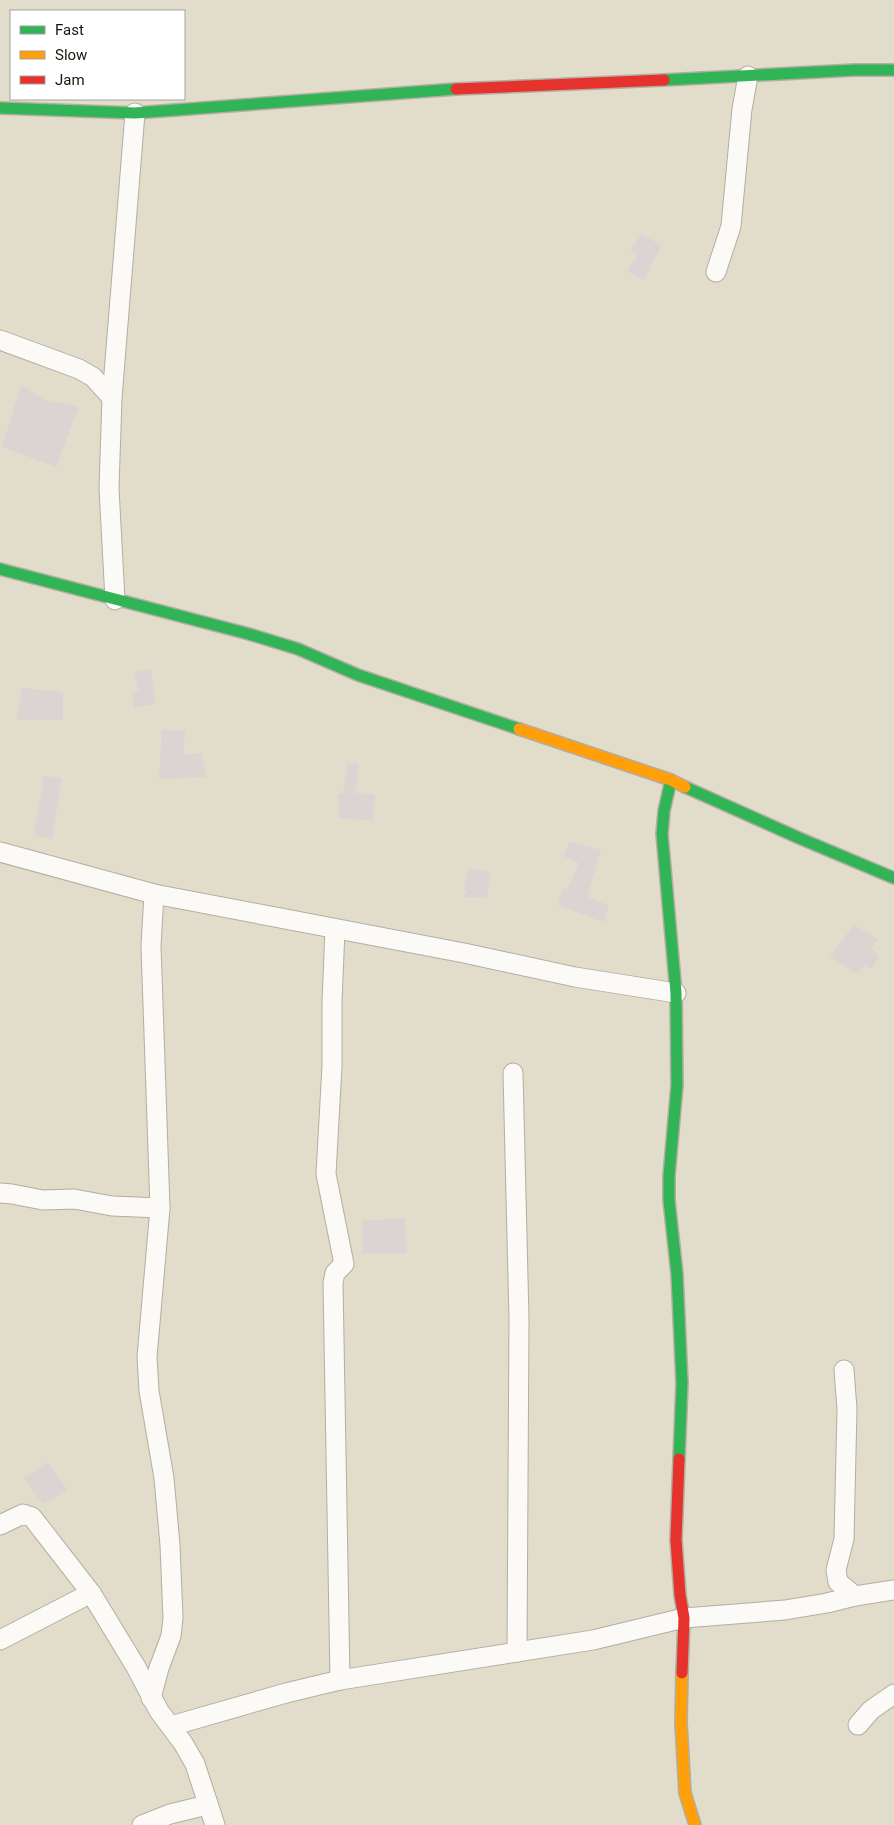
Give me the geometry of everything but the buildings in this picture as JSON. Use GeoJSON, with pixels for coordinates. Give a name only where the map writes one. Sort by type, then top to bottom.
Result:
{"type":"FeatureCollection","features":[{"type":"Feature","properties":{"kind":"street"},"geometry":{"type":"LineString","coordinates":[[0,108],[136,113],[444,89],[855,70],[894,70]]}},
{"type":"Feature","properties":{"kind":"street"},"geometry":{"type":"LineString","coordinates":[[716,272],[731,226],[742,109],[748,76]]}},
{"type":"Feature","properties":{"kind":"street"},"geometry":{"type":"LineString","coordinates":[[115,600],[109,488],[112,398],[136,113]]}},
{"type":"Feature","properties":{"kind":"street"},"geometry":{"type":"LineString","coordinates":[[0,340],[79,369],[93,377],[112,398]]}},
{"type":"Feature","properties":{"kind":"street"},"geometry":{"type":"LineString","coordinates":[[0,569],[249,634],[298,649],[358,675],[671,780],[799,838],[894,878]]}},
{"type":"Feature","properties":{"kind":"street"},"geometry":{"type":"LineString","coordinates":[[671,780],[664,812],[662,834],[676,993],[676,1085],[669,1200],[678,1274],[682,1383],[676,1540],[680,1595],[684,1618],[680,1723],[685,1793],[695,1825]]}},
{"type":"Feature","properties":{"kind":"street"},"geometry":{"type":"LineString","coordinates":[[0,852],[154,894],[464,953],[575,977],[676,993]]}},
{"type":"Feature","properties":{"kind":"street"},"geometry":{"type":"LineString","coordinates":[[151,1698],[159,1668],[171,1636],[173,1618],[173,1592],[164,1478],[150,1391],[147,1356],[160,1208],[151,946],[154,894]]}},
{"type":"Feature","properties":{"kind":"street"},"geometry":{"type":"LineString","coordinates":[[335,929],[332,1066],[326,1174],[344,1264],[334,1273],[333,1283],[340,1680]]}},
{"type":"Feature","properties":{"kind":"street"},"geometry":{"type":"LineString","coordinates":[[513,1072],[519,1319],[517,1652]]}},
{"type":"Feature","properties":{"kind":"street"},"geometry":{"type":"LineString","coordinates":[[1,1190],[43,1200],[74,1199],[112,1206],[160,1208]]}},
{"type":"Feature","properties":{"kind":"street"},"geometry":{"type":"LineString","coordinates":[[844,1370],[847,1409],[844,1539],[836,1570],[838,1582],[855,1596]]}},
{"type":"Feature","properties":{"kind":"street"},"geometry":{"type":"LineString","coordinates":[[0,1525],[24,1514],[32,1517],[91,1593],[136,1668],[151,1698],[184,1743],[203,1784],[207,1805],[215,1825]]}},
{"type":"Feature","properties":{"kind":"street"},"geometry":{"type":"LineString","coordinates":[[171,1726],[286,1693],[340,1680],[592,1640],[684,1618],[785,1610],[894,1590]]}},
{"type":"Feature","properties":{"kind":"street"},"geometry":{"type":"LineString","coordinates":[[0,1640],[91,1593]]}},
{"type":"Feature","properties":{"kind":"street"},"geometry":{"type":"LineString","coordinates":[[858,1725],[871,1710],[894,1694]]}},
{"type":"Feature","properties":{"kind":"street"},"geometry":{"type":"LineString","coordinates":[[142,1825],[170,1814],[207,1805]]}},
{"type":"Feature","properties":{"kind":"traffic: fast"},"geometry":{"type":"LineString","coordinates":[[664,80],[855,70],[894,70]]}},
{"type":"Feature","properties":{"kind":"traffic: fast"},"geometry":{"type":"LineString","coordinates":[[0,108],[135,113],[456,89]]}},
{"type":"Feature","properties":{"kind":"traffic: fast"},"geometry":{"type":"LineString","coordinates":[[0,569],[249,634],[298,649],[358,675],[519,729]]}},
{"type":"Feature","properties":{"kind":"traffic: fast"},"geometry":{"type":"LineString","coordinates":[[671,780],[664,811],[662,834],[676,993],[677,1085],[669,1176],[669,1200],[677,1274],[682,1383],[679,1459]]}},
{"type":"Feature","properties":{"kind":"traffic: fast"},"geometry":{"type":"LineString","coordinates":[[685,787],[894,878]]}},
{"type":"Feature","properties":{"kind":"traffic: slow"},"geometry":{"type":"LineString","coordinates":[[519,729],[671,780],[685,787]]}},
{"type":"Feature","properties":{"kind":"traffic: slow"},"geometry":{"type":"LineString","coordinates":[[682,1673],[681,1723],[685,1793],[695,1825]]}},
{"type":"Feature","properties":{"kind":"traffic: jam"},"geometry":{"type":"LineString","coordinates":[[456,89],[664,80]]}},
{"type":"Feature","properties":{"kind":"traffic: jam"},"geometry":{"type":"LineString","coordinates":[[679,1459],[676,1540],[680,1595],[684,1618],[682,1673]]}}]}
